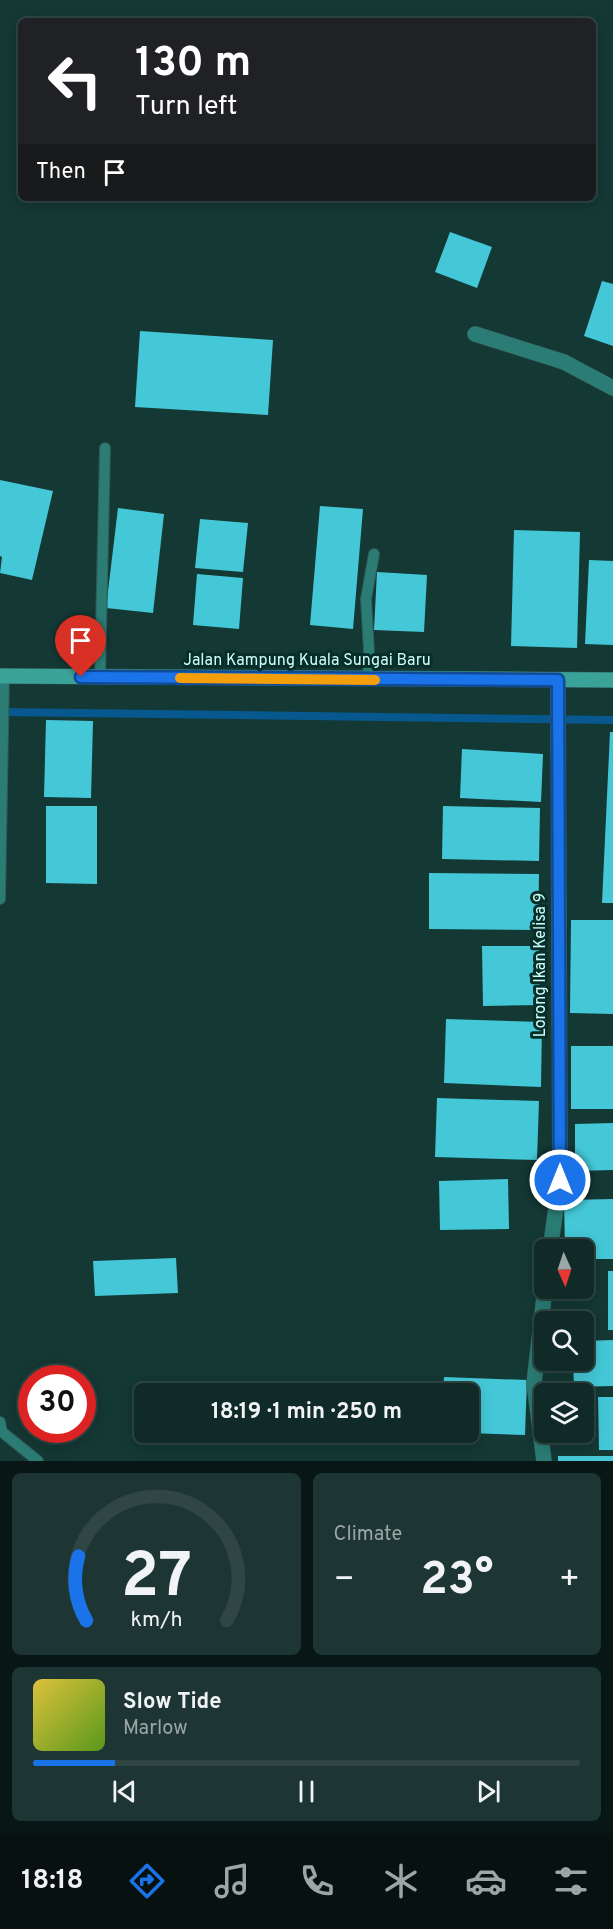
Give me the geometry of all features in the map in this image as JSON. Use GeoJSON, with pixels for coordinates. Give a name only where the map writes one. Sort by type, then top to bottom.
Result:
{"type":"FeatureCollection","features":[{"type":"Feature","properties":{"kind":"street"},"geometry":{"type":"LineString","coordinates":[[475,334],[564,362],[613,388]]}},
{"type":"Feature","properties":{"kind":"street","name":"Jalan Kampung Kuala Sungai Baru"},"geometry":{"type":"LineString","coordinates":[[2,681],[100,677],[613,680]]}},
{"type":"Feature","properties":{"kind":"street","name":"Lorong Ikan Kelisa 9"},"geometry":{"type":"LineString","coordinates":[[552,1239],[560,1180],[558,680]]}},
{"type":"Feature","properties":{"kind":"street"},"geometry":{"type":"LineString","coordinates":[[544,1299],[534,1383],[544,1461]]}},
{"type":"Feature","properties":{"kind":"lane"},"geometry":{"type":"LineString","coordinates":[[100,677],[105,448]]}},
{"type":"Feature","properties":{"kind":"lane"},"geometry":{"type":"LineString","coordinates":[[368,680],[369,641],[366,599],[374,554]]}},
{"type":"Feature","properties":{"kind":"lane"},"geometry":{"type":"LineString","coordinates":[[0,899],[2,681]]}},
{"type":"Feature","properties":{"kind":"lane"},"geometry":{"type":"LineString","coordinates":[[0,1422],[2,1432],[38,1461]]}},
{"type":"Feature","properties":{"kind":"building"},"geometry":{"type":"Polygon","coordinates":[[[450,232],[492,247],[477,288],[435,272],[450,232]]]}},
{"type":"Feature","properties":{"kind":"building"},"geometry":{"type":"Polygon","coordinates":[[[602,281],[613,284],[613,346],[584,336],[602,281]]]}},
{"type":"Feature","properties":{"kind":"building"},"geometry":{"type":"Polygon","coordinates":[[[140,331],[273,340],[268,415],[135,407],[140,331]]]}},
{"type":"Feature","properties":{"kind":"building"},"geometry":{"type":"Polygon","coordinates":[[[0,480],[53,491],[32,580],[0,573],[2,557],[0,556],[0,480]]]}},
{"type":"Feature","properties":{"kind":"building"},"geometry":{"type":"Polygon","coordinates":[[[320,506],[363,509],[353,629],[310,625],[320,506]]]}},
{"type":"Feature","properties":{"kind":"building"},"geometry":{"type":"Polygon","coordinates":[[[118,508],[164,514],[153,613],[106,608],[118,508]]]}},
{"type":"Feature","properties":{"kind":"building"},"geometry":{"type":"Polygon","coordinates":[[[200,519],[248,523],[243,572],[195,568],[200,519]]]}},
{"type":"Feature","properties":{"kind":"building"},"geometry":{"type":"Polygon","coordinates":[[[514,530],[580,532],[577,648],[511,646],[514,530]]]}},
{"type":"Feature","properties":{"kind":"building"},"geometry":{"type":"Polygon","coordinates":[[[589,560],[613,561],[613,645],[585,644],[589,560]]]}},
{"type":"Feature","properties":{"kind":"building"},"geometry":{"type":"Polygon","coordinates":[[[377,572],[427,575],[424,632],[374,630],[377,572]]]}},
{"type":"Feature","properties":{"kind":"building"},"geometry":{"type":"Polygon","coordinates":[[[197,574],[243,578],[239,629],[193,625],[197,574]]]}},
{"type":"Feature","properties":{"kind":"building"},"geometry":{"type":"Polygon","coordinates":[[[46,720],[93,721],[91,798],[44,797],[46,720]]]}},
{"type":"Feature","properties":{"kind":"building"},"geometry":{"type":"Polygon","coordinates":[[[610,732],[613,732],[613,903],[602,903],[610,732]]]}},
{"type":"Feature","properties":{"kind":"building"},"geometry":{"type":"Polygon","coordinates":[[[462,749],[543,754],[541,802],[460,798],[462,749]]]}},
{"type":"Feature","properties":{"kind":"building"},"geometry":{"type":"Polygon","coordinates":[[[46,806],[97,806],[97,884],[46,883],[46,806]]]}},
{"type":"Feature","properties":{"kind":"building"},"geometry":{"type":"Polygon","coordinates":[[[443,806],[540,808],[539,861],[442,859],[443,806]]]}},
{"type":"Feature","properties":{"kind":"building"},"geometry":{"type":"Polygon","coordinates":[[[429,873],[539,874],[538,930],[429,929],[429,873]]]}},
{"type":"Feature","properties":{"kind":"building"},"geometry":{"type":"Polygon","coordinates":[[[571,920],[613,920],[613,1014],[570,1013],[571,920]]]}},
{"type":"Feature","properties":{"kind":"building"},"geometry":{"type":"Polygon","coordinates":[[[482,946],[539,946],[540,1005],[483,1006],[482,946]]]}},
{"type":"Feature","properties":{"kind":"building"},"geometry":{"type":"Polygon","coordinates":[[[446,1019],[542,1022],[541,1087],[444,1083],[446,1019]]]}},
{"type":"Feature","properties":{"kind":"building"},"geometry":{"type":"Polygon","coordinates":[[[571,1046],[613,1046],[613,1109],[571,1109],[571,1046]]]}},
{"type":"Feature","properties":{"kind":"building"},"geometry":{"type":"Polygon","coordinates":[[[437,1098],[539,1101],[537,1160],[435,1157],[437,1098]]]}},
{"type":"Feature","properties":{"kind":"building"},"geometry":{"type":"Polygon","coordinates":[[[613,1123],[613,1170],[575,1171],[575,1124],[613,1123]]]}},
{"type":"Feature","properties":{"kind":"building"},"geometry":{"type":"Polygon","coordinates":[[[508,1179],[509,1229],[440,1230],[439,1181],[508,1179]]]}},
{"type":"Feature","properties":{"kind":"building"},"geometry":{"type":"Polygon","coordinates":[[[613,1199],[613,1259],[594,1259],[594,1239],[565,1239],[564,1200],[613,1199]]]}},
{"type":"Feature","properties":{"kind":"building"},"geometry":{"type":"Polygon","coordinates":[[[176,1258],[178,1293],[95,1296],[93,1261],[176,1258]]]}},
{"type":"Feature","properties":{"kind":"building"},"geometry":{"type":"Polygon","coordinates":[[[608,1271],[613,1271],[613,1330],[608,1330],[608,1271]]]}},
{"type":"Feature","properties":{"kind":"building"},"geometry":{"type":"Polygon","coordinates":[[[613,1340],[613,1386],[594,1386],[594,1383],[574,1383],[573,1371],[594,1371],[594,1341],[613,1340]]]}},
{"type":"Feature","properties":{"kind":"building"},"geometry":{"type":"Polygon","coordinates":[[[444,1377],[527,1380],[525,1435],[479,1433],[479,1383],[444,1383],[444,1377]]]}},
{"type":"Feature","properties":{"kind":"building"},"geometry":{"type":"Polygon","coordinates":[[[598,1397],[613,1397],[613,1450],[599,1450],[598,1397]]]}},
{"type":"Feature","properties":{"kind":"building"},"geometry":{"type":"Polygon","coordinates":[[[558,1456],[613,1456],[613,1461],[558,1461],[558,1456]]]}},
{"type":"Feature","properties":{"kind":"waterway"},"geometry":{"type":"LineString","coordinates":[[0,712],[613,720]]}},
{"type":"Feature","properties":{"kind":"slow traffic"},"geometry":{"type":"LineString","coordinates":[[180,678],[375,680]]}},
{"type":"Feature","properties":{"kind":"route"},"geometry":{"type":"LineString","coordinates":[[81,677],[558,680],[560,1180]]}}]}
